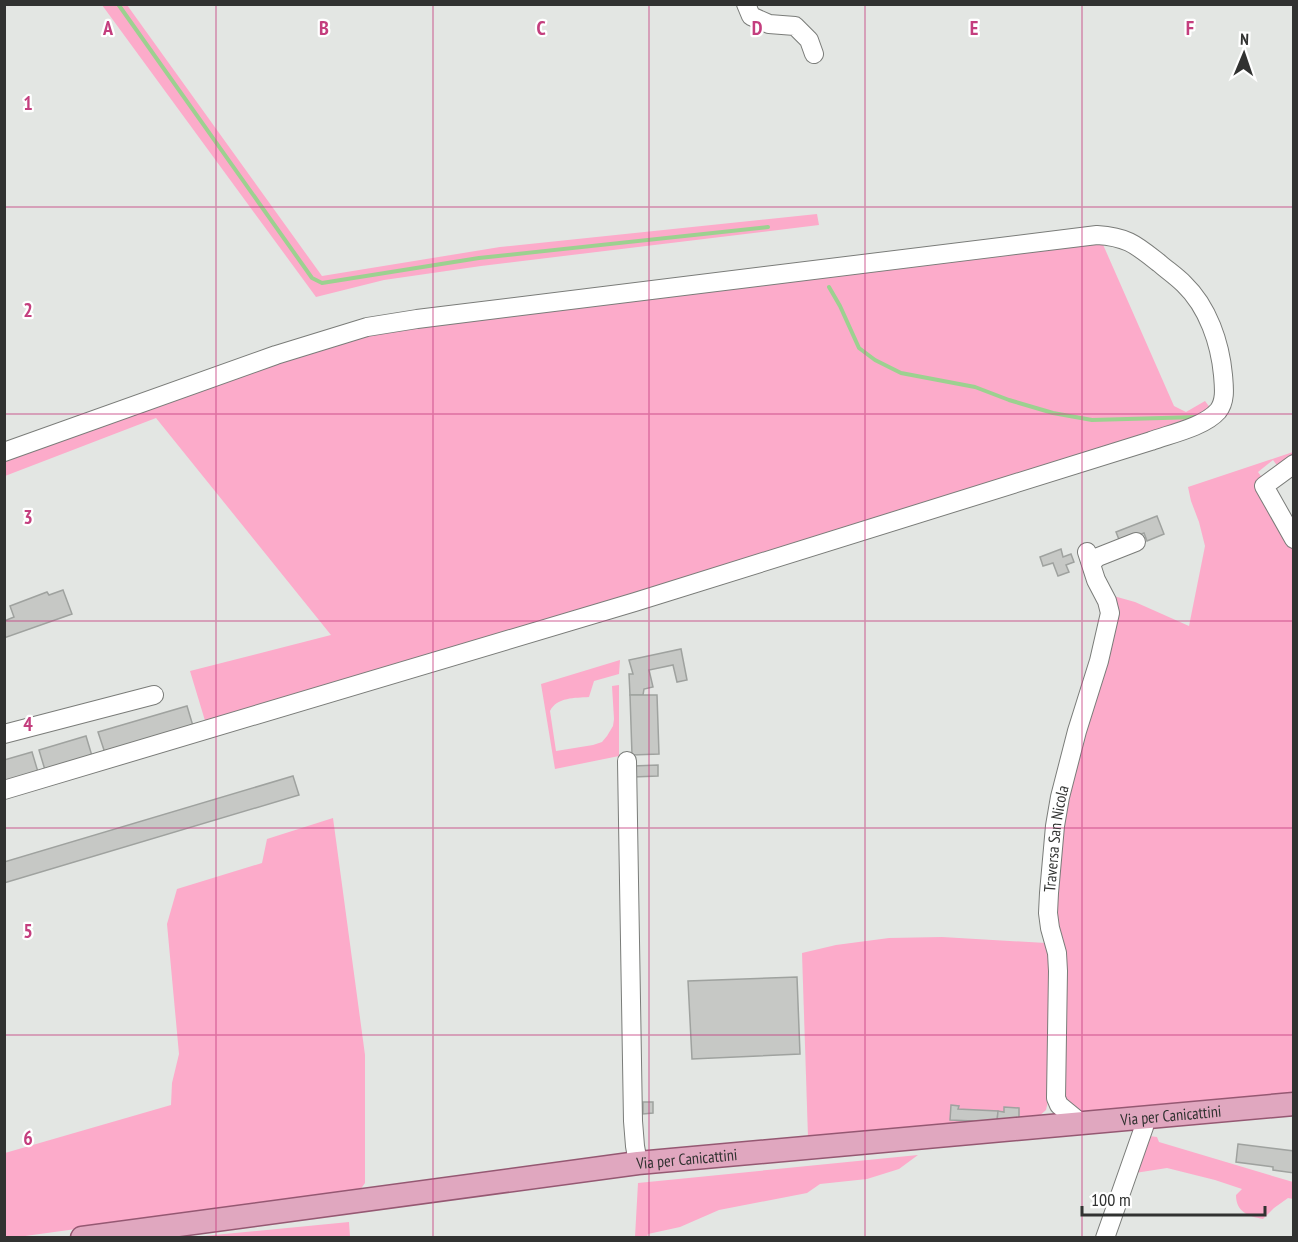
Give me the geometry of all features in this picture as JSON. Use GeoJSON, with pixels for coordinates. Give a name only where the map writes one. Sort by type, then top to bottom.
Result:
{"type":"FeatureCollection","features":[{"type":"Feature","properties":{"kind":"main road","name":"Via per Canicattini"},"geometry":{"type":"LineString","coordinates":[[82,1238],[638,1163],[1293,1104]]}},
{"type":"Feature","properties":{"kind":"main road","name":"Via per Canicattini"},"geometry":{"type":"LineString","coordinates":[[157,1238],[638,1173],[1293,1114]]}},
{"type":"Feature","properties":{"kind":"street"},"geometry":{"type":"LineString","coordinates":[[746,4],[751,16],[769,24],[795,26],[809,40],[814,54]]}},
{"type":"Feature","properties":{"kind":"street"},"geometry":{"type":"LineString","coordinates":[[4,452],[276,355],[366,327],[1097,235],[1124,239],[1136,246],[1183,283],[1196,297],[1212,327],[1224,386],[1224,398],[1218,411],[1200,423],[1151,441],[646,598],[4,790]]}},
{"type":"Feature","properties":{"kind":"street"},"geometry":{"type":"LineString","coordinates":[[1293,464],[1264,486],[1293,538]]}},
{"type":"Feature","properties":{"kind":"street","name":"Traversa San Nicola"},"geometry":{"type":"LineString","coordinates":[[1081,1123],[1059,1106],[1056,1098],[1058,971],[1057,953],[1048,913],[1048,893],[1060,797],[1077,731],[1099,661],[1110,613],[1089,558],[1098,557],[1136,542]]}},
{"type":"Feature","properties":{"kind":"street"},"geometry":{"type":"LineString","coordinates":[[4,734],[154,695]]}},
{"type":"Feature","properties":{"kind":"street"},"geometry":{"type":"LineString","coordinates":[[627,761],[633,1121],[638,1163]]}},
{"type":"Feature","properties":{"kind":"street"},"geometry":{"type":"LineString","coordinates":[[1105,1238],[1144,1127]]}},
{"type":"Feature","properties":{"kind":"shaded area"},"geometry":{"type":"Polygon","coordinates":[[[102,5],[127,5],[322,276],[500,247],[817,214],[819,225],[481,266],[384,280],[316,297],[102,5]]]}},
{"type":"Feature","properties":{"kind":"shaded area"},"geometry":{"type":"Polygon","coordinates":[[[1101,240],[1174,406],[1186,412],[1205,401],[1211,409],[1191,422],[631,598],[206,724],[190,671],[331,635],[156,418],[5,476],[5,457],[357,336],[1101,240]]]}},
{"type":"Feature","properties":{"kind":"shaded area"},"geometry":{"type":"Polygon","coordinates":[[[1293,452],[1293,457],[1279,468],[1273,460],[1258,472],[1293,547],[1293,1098],[1085,1117],[1063,1101],[1055,864],[1110,595],[1135,602],[1189,626],[1205,546],[1188,487],[1293,452]]]}},
{"type":"Feature","properties":{"kind":"shaded area"},"geometry":{"type":"Polygon","coordinates":[[[620,660],[619,674],[594,681],[589,697],[562,701],[553,706],[550,711],[556,751],[602,742],[613,726],[612,686],[619,685],[619,756],[555,769],[541,684],[620,660]]]}},
{"type":"Feature","properties":{"kind":"shaded area"},"geometry":{"type":"Polygon","coordinates":[[[333,818],[365,1055],[365,1183],[360,1190],[5,1238],[5,1153],[171,1105],[172,1083],[179,1054],[167,924],[177,889],[262,863],[267,839],[333,818]]]}},
{"type":"Feature","properties":{"kind":"shaded area"},"geometry":{"type":"Polygon","coordinates":[[[942,937],[1046,943],[1051,953],[1049,1097],[1046,1110],[1037,1118],[808,1137],[802,953],[836,945],[889,938],[942,937]]]}},
{"type":"Feature","properties":{"kind":"shaded area"},"geometry":{"type":"Polygon","coordinates":[[[1149,1136],[1157,1137],[1159,1142],[1293,1182],[1293,1199],[1288,1198],[1263,1219],[1248,1215],[1238,1206],[1236,1195],[1242,1189],[1167,1168],[1135,1173],[1149,1136]]]}},
{"type":"Feature","properties":{"kind":"shaded area"},"geometry":{"type":"Polygon","coordinates":[[[918,1155],[899,1169],[867,1179],[820,1184],[807,1193],[719,1210],[680,1227],[648,1234],[647,1237],[635,1237],[638,1183],[918,1155]]]}},
{"type":"Feature","properties":{"kind":"shaded area"},"geometry":{"type":"Polygon","coordinates":[[[349,1222],[350,1237],[193,1237],[349,1222]]]}},
{"type":"Feature","properties":{"kind":"building"},"geometry":{"type":"Polygon","coordinates":[[[1157,516],[1164,534],[1147,541],[1144,533],[1120,542],[1116,532],[1157,516]]]}},
{"type":"Feature","properties":{"kind":"building"},"geometry":{"type":"Polygon","coordinates":[[[1061,549],[1063,557],[1071,554],[1074,562],[1066,565],[1069,572],[1058,576],[1053,563],[1043,566],[1040,557],[1061,549]]]}},
{"type":"Feature","properties":{"kind":"building"},"geometry":{"type":"Polygon","coordinates":[[[63,590],[72,614],[4,638],[4,621],[14,617],[10,606],[47,592],[49,595],[63,590]]]}},
{"type":"Feature","properties":{"kind":"building"},"geometry":{"type":"Polygon","coordinates":[[[681,649],[687,680],[677,682],[673,665],[649,670],[653,687],[644,689],[643,695],[630,695],[629,674],[633,674],[629,660],[681,649]]]}},
{"type":"Feature","properties":{"kind":"building"},"geometry":{"type":"Polygon","coordinates":[[[630,695],[657,695],[659,754],[632,755],[630,695]]]}},
{"type":"Feature","properties":{"kind":"building"},"geometry":{"type":"Polygon","coordinates":[[[187,706],[193,726],[105,753],[98,732],[187,706]]]}},
{"type":"Feature","properties":{"kind":"building"},"geometry":{"type":"Polygon","coordinates":[[[86,736],[92,756],[45,770],[39,750],[86,736]]]}},
{"type":"Feature","properties":{"kind":"building"},"geometry":{"type":"Polygon","coordinates":[[[32,752],[38,772],[4,782],[4,760],[32,752]]]}},
{"type":"Feature","properties":{"kind":"building"},"geometry":{"type":"Polygon","coordinates":[[[658,765],[658,776],[633,777],[633,766],[658,765]]]}},
{"type":"Feature","properties":{"kind":"building"},"geometry":{"type":"Polygon","coordinates":[[[293,776],[299,795],[4,883],[4,862],[293,776]]]}},
{"type":"Feature","properties":{"kind":"building"},"geometry":{"type":"Polygon","coordinates":[[[797,977],[800,1054],[692,1059],[688,981],[797,977]]]}},
{"type":"Feature","properties":{"kind":"building"},"geometry":{"type":"Polygon","coordinates":[[[643,1102],[653,1102],[653,1113],[643,1114],[643,1102]]]}},
{"type":"Feature","properties":{"kind":"building"},"geometry":{"type":"Polygon","coordinates":[[[951,1105],[959,1106],[958,1109],[998,1111],[997,1122],[950,1120],[951,1105]]]}},
{"type":"Feature","properties":{"kind":"building"},"geometry":{"type":"Polygon","coordinates":[[[1004,1107],[1019,1108],[1019,1120],[997,1122],[998,1111],[1004,1112],[1004,1107]]]}},
{"type":"Feature","properties":{"kind":"building"},"geometry":{"type":"Polygon","coordinates":[[[1238,1144],[1294,1151],[1294,1173],[1273,1170],[1273,1167],[1236,1162],[1238,1144]]]}},
{"type":"Feature","properties":{"kind":"waterway"},"geometry":{"type":"LineString","coordinates":[[118,4],[312,278],[322,283],[479,258],[768,227]]}},
{"type":"Feature","properties":{"kind":"waterway"},"geometry":{"type":"LineString","coordinates":[[829,287],[859,348],[875,360],[901,373],[975,387],[1053,413],[1092,420],[1197,417]]}}]}
